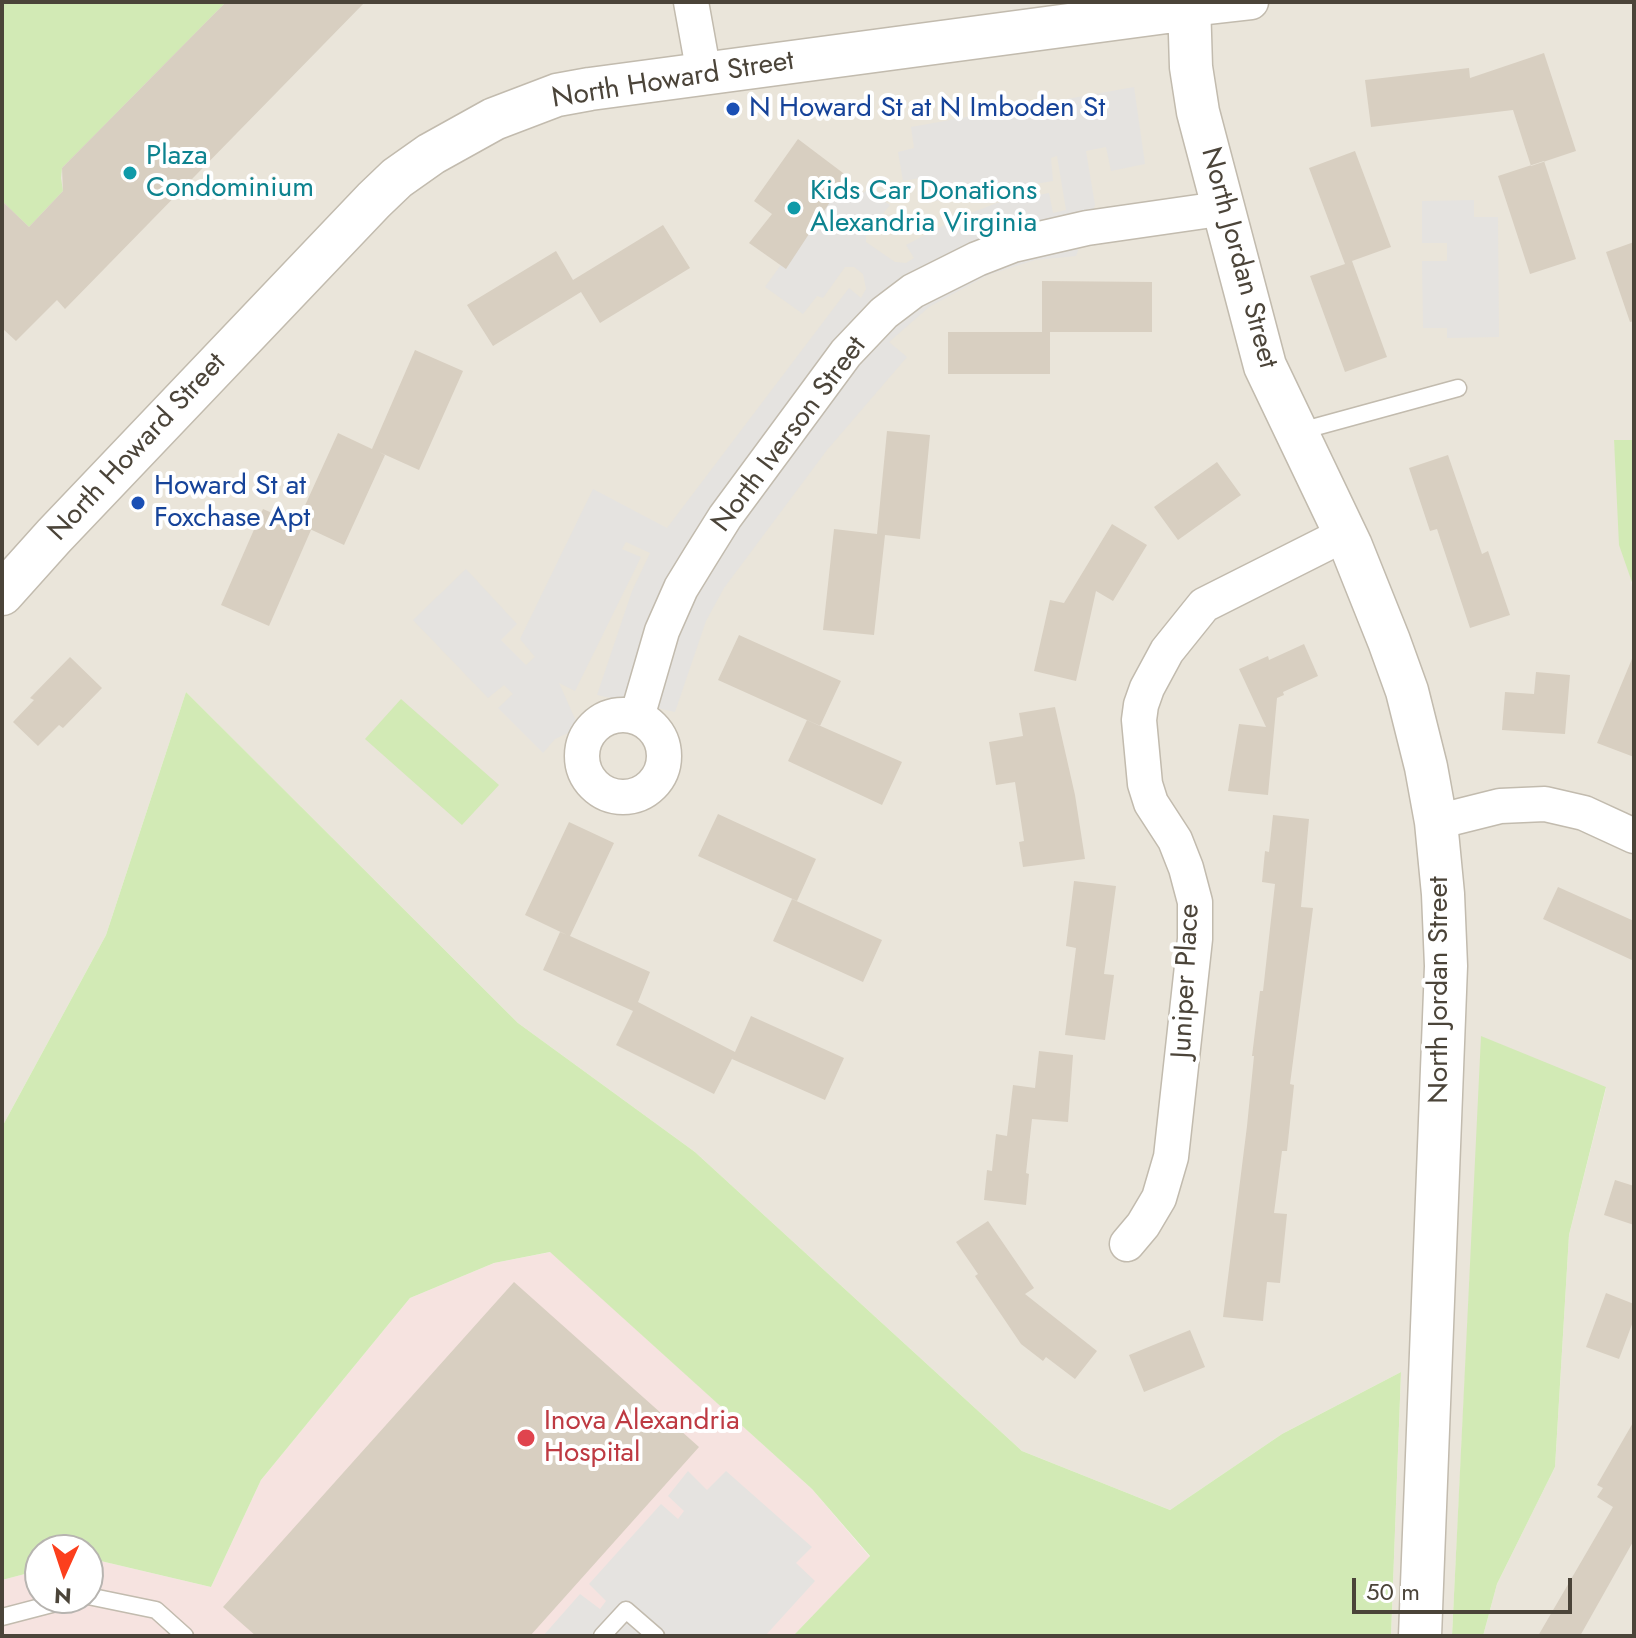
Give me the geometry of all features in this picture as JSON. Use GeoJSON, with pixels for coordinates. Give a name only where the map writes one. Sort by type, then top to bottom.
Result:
{"type":"FeatureCollection","features":[{"type":"Feature","properties":{"kind":"street"},"geometry":{"type":"LineString","coordinates":[[691,2],[704,74]]}},
{"type":"Feature","properties":{"kind":"street","name":"North Howard Street"},"geometry":{"type":"LineString","coordinates":[[2,594],[222,358],[397,178],[494,119],[529,105],[590,89],[1189,6],[1251,2]]}},
{"type":"Feature","properties":{"kind":"street","name":"North Jordan Street"},"geometry":{"type":"LineString","coordinates":[[1189,6],[1191,67],[1198,112],[1226,208],[1265,366],[1345,534],[1407,691],[1436,822],[1446,966],[1420,1636]]}},
{"type":"Feature","properties":{"kind":"street","name":"North Iverson Street"},"geometry":{"type":"LineString","coordinates":[[637,717],[662,631],[681,588],[786,431],[837,364],[884,313],[913,291],[1013,245],[1087,228],[1226,208]]}},
{"type":"Feature","properties":{"kind":"street","name":"Juniper Place"},"geometry":{"type":"LineString","coordinates":[[1127,1244],[1159,1198],[1171,1157],[1195,939],[1195,902],[1186,868],[1175,840],[1151,803],[1145,784],[1139,720],[1141,705],[1167,651],[1204,605],[1345,534]]}},
{"type":"Feature","properties":{"kind":"street"},"geometry":{"type":"LineString","coordinates":[[1436,822],[1500,806],[1545,804],[1584,813],[1634,836]]}},
{"type":"Feature","properties":{"kind":"lane"},"geometry":{"type":"LineString","coordinates":[[1295,432],[1458,388]]}},
{"type":"Feature","properties":{"kind":"lane"},"geometry":{"type":"LineString","coordinates":[[104,1599],[156,1610],[185,1636]]}},
{"type":"Feature","properties":{"kind":"lane"},"geometry":{"type":"LineString","coordinates":[[602,1636],[626,1610],[656,1636]]}},
{"type":"Feature","properties":{"kind":"lane"},"geometry":{"type":"LineString","coordinates":[[2,1617],[24,1611]]}},
{"type":"Feature","properties":{"kind":"shaded area"},"geometry":{"type":"Polygon","coordinates":[[[2,2],[1634,2],[1634,440],[1614,441],[1634,588],[1634,1636],[1483,1636],[1497,1584],[1555,1467],[1569,1235],[1606,1088],[1482,1037],[1452,1636],[1391,1636],[1401,1372],[1282,1434],[1170,1510],[1022,1451],[695,1152],[518,1023],[186,692],[106,935],[2,1127],[2,2]]]}},
{"type":"Feature","properties":{"kind":"shaded area"},"geometry":{"type":"Polygon","coordinates":[[[1134,87],[1145,164],[1111,171],[1106,147],[1086,151],[1095,205],[1076,256],[1035,260],[988,275],[929,307],[889,342],[907,357],[827,450],[724,588],[706,621],[675,712],[597,695],[632,591],[650,553],[626,542],[622,549],[641,557],[575,691],[559,683],[579,728],[555,739],[543,753],[498,708],[513,694],[504,685],[488,698],[413,620],[466,569],[517,624],[501,640],[526,665],[535,657],[520,639],[593,489],[667,528],[849,288],[861,298],[866,289],[863,274],[854,267],[845,267],[823,298],[817,296],[803,314],[765,287],[843,178],[863,193],[867,190],[890,205],[866,234],[866,242],[895,262],[906,263],[914,258],[906,245],[960,217],[997,203],[1049,193],[1053,213],[1066,210],[1057,156],[1051,158],[1053,181],[934,201],[931,176],[903,181],[898,152],[914,148],[911,127],[1134,87]]]}},
{"type":"Feature","properties":{"kind":"shaded area"},"geometry":{"type":"Polygon","coordinates":[[[1474,200],[1474,217],[1498,217],[1499,337],[1447,338],[1447,328],[1423,328],[1422,261],[1447,261],[1447,243],[1422,243],[1422,201],[1474,200]]]}},
{"type":"Feature","properties":{"kind":"shaded area","name":"Inova Alexandria Hospital"},"geometry":{"type":"Polygon","coordinates":[[[551,1252],[812,1489],[870,1557],[793,1636],[2,1636],[2,1580],[24,1574],[24,1614],[104,1614],[104,1562],[211,1587],[261,1480],[410,1298],[494,1263],[551,1252]]]}},
{"type":"Feature","properties":{"kind":"shaded area"},"geometry":{"type":"Polygon","coordinates":[[[688,1471],[707,1490],[726,1471],[812,1547],[796,1563],[815,1581],[765,1636],[543,1636],[580,1594],[600,1609],[606,1601],[589,1584],[661,1504],[678,1519],[684,1511],[668,1496],[688,1471]]]}},
{"type":"Feature","properties":{"kind":"green space"},"geometry":{"type":"Polygon","coordinates":[[[2,2],[226,2],[62,168],[63,191],[29,227],[2,201],[2,2]]]}},
{"type":"Feature","properties":{"kind":"green space"},"geometry":{"type":"Polygon","coordinates":[[[1614,440],[1634,440],[1634,588],[1619,545],[1614,440]]]}},
{"type":"Feature","properties":{"kind":"green space"},"geometry":{"type":"Polygon","coordinates":[[[186,692],[518,1023],[695,1152],[1022,1451],[1170,1510],[1282,1434],[1401,1372],[1391,1636],[793,1636],[870,1556],[812,1489],[550,1252],[494,1263],[410,1298],[261,1480],[211,1587],[104,1562],[104,1534],[24,1534],[24,1574],[2,1580],[2,1127],[106,935],[186,692]]]}},
{"type":"Feature","properties":{"kind":"green space"},"geometry":{"type":"Polygon","coordinates":[[[401,699],[499,785],[462,825],[365,739],[401,699]]]}},
{"type":"Feature","properties":{"kind":"green space"},"geometry":{"type":"Polygon","coordinates":[[[1481,1036],[1606,1087],[1569,1235],[1555,1467],[1497,1584],[1483,1636],[1452,1636],[1481,1036]]]}},
{"type":"Feature","properties":{"kind":"building","name":"Plaza Condominium"},"geometry":{"type":"Polygon","coordinates":[[[226,2],[365,2],[65,309],[57,300],[16,341],[2,328],[2,201],[29,227],[63,191],[62,168],[226,2]]]}},
{"type":"Feature","properties":{"kind":"building"},"geometry":{"type":"Polygon","coordinates":[[[1544,53],[1576,151],[1531,166],[1513,110],[1371,127],[1365,80],[1469,68],[1470,78],[1544,53]]]}},
{"type":"Feature","properties":{"kind":"building","name":"Kids Car Donations Alexandria Virginia"},"geometry":{"type":"Polygon","coordinates":[[[798,139],[847,176],[786,269],[749,243],[772,214],[754,201],[798,139]]]}},
{"type":"Feature","properties":{"kind":"building"},"geometry":{"type":"Polygon","coordinates":[[[1355,151],[1391,247],[1352,261],[1387,357],[1345,372],[1310,276],[1345,264],[1309,168],[1355,151]]]}},
{"type":"Feature","properties":{"kind":"building"},"geometry":{"type":"Polygon","coordinates":[[[1544,161],[1576,259],[1530,274],[1498,176],[1544,161]]]}},
{"type":"Feature","properties":{"kind":"building"},"geometry":{"type":"Polygon","coordinates":[[[663,225],[690,268],[600,323],[581,292],[493,346],[467,305],[556,251],[573,280],[663,225]]]}},
{"type":"Feature","properties":{"kind":"building"},"geometry":{"type":"Polygon","coordinates":[[[1634,242],[1634,321],[1630,322],[1606,252],[1634,242]]]}},
{"type":"Feature","properties":{"kind":"building"},"geometry":{"type":"Polygon","coordinates":[[[1042,281],[1152,282],[1152,332],[1042,332],[1042,281]]]}},
{"type":"Feature","properties":{"kind":"building"},"geometry":{"type":"Polygon","coordinates":[[[948,332],[1050,332],[1050,374],[948,374],[948,332]]]}},
{"type":"Feature","properties":{"kind":"building"},"geometry":{"type":"Polygon","coordinates":[[[415,350],[463,371],[419,470],[379,452],[385,455],[344,545],[297,523],[338,433],[372,449],[415,350]]]}},
{"type":"Feature","properties":{"kind":"building"},"geometry":{"type":"Polygon","coordinates":[[[887,431],[930,435],[920,539],[885,535],[874,635],[823,630],[834,529],[877,534],[887,431]]]}},
{"type":"Feature","properties":{"kind":"building"},"geometry":{"type":"Polygon","coordinates":[[[1448,455],[1482,554],[1488,551],[1510,615],[1470,628],[1437,529],[1430,531],[1409,468],[1448,455]]]}},
{"type":"Feature","properties":{"kind":"building"},"geometry":{"type":"Polygon","coordinates":[[[1217,462],[1241,495],[1178,540],[1154,507],[1217,462]]]}},
{"type":"Feature","properties":{"kind":"building"},"geometry":{"type":"Polygon","coordinates":[[[263,509],[311,530],[269,626],[221,605],[263,509]]]}},
{"type":"Feature","properties":{"kind":"building"},"geometry":{"type":"Polygon","coordinates":[[[1112,524],[1147,545],[1113,601],[1096,591],[1076,681],[1034,671],[1050,600],[1064,603],[1112,524]]]}},
{"type":"Feature","properties":{"kind":"building"},"geometry":{"type":"Polygon","coordinates":[[[739,635],[841,681],[820,726],[718,680],[739,635]]]}},
{"type":"Feature","properties":{"kind":"building"},"geometry":{"type":"Polygon","coordinates":[[[1304,644],[1318,676],[1283,692],[1284,695],[1277,698],[1268,795],[1228,791],[1239,724],[1266,727],[1239,669],[1304,644]]]}},
{"type":"Feature","properties":{"kind":"building"},"geometry":{"type":"Polygon","coordinates":[[[1634,654],[1634,757],[1597,743],[1634,654]]]}},
{"type":"Feature","properties":{"kind":"building"},"geometry":{"type":"Polygon","coordinates":[[[70,657],[102,688],[63,728],[59,725],[38,746],[13,722],[34,700],[30,698],[70,657]]]}},
{"type":"Feature","properties":{"kind":"building"},"geometry":{"type":"Polygon","coordinates":[[[1536,672],[1570,675],[1565,734],[1502,730],[1505,692],[1534,694],[1536,672]]]}},
{"type":"Feature","properties":{"kind":"building"},"geometry":{"type":"Polygon","coordinates":[[[1055,707],[1075,795],[1085,859],[1023,867],[1019,842],[1024,841],[1015,782],[996,785],[989,742],[1023,736],[1019,713],[1055,707]]]}},
{"type":"Feature","properties":{"kind":"building"},"geometry":{"type":"Polygon","coordinates":[[[807,720],[902,762],[882,805],[788,761],[807,720]]]}},
{"type":"Feature","properties":{"kind":"building"},"geometry":{"type":"Polygon","coordinates":[[[718,814],[816,859],[797,901],[698,856],[718,814]]]}},
{"type":"Feature","properties":{"kind":"building"},"geometry":{"type":"Polygon","coordinates":[[[1273,815],[1309,819],[1301,907],[1313,908],[1290,1084],[1294,1085],[1287,1151],[1282,1151],[1274,1213],[1287,1214],[1280,1283],[1267,1282],[1263,1321],[1223,1317],[1275,884],[1262,882],[1273,815]]]}},
{"type":"Feature","properties":{"kind":"building"},"geometry":{"type":"Polygon","coordinates":[[[569,822],[614,843],[570,936],[650,972],[638,1002],[735,1052],[751,1016],[844,1058],[825,1100],[732,1059],[734,1055],[714,1094],[616,1045],[633,1011],[543,970],[560,932],[567,935],[525,915],[569,822]]]}},
{"type":"Feature","properties":{"kind":"building"},"geometry":{"type":"Polygon","coordinates":[[[1074,881],[1116,886],[1104,974],[1114,975],[1105,1040],[1065,1035],[1076,948],[1066,946],[1074,881]]]}},
{"type":"Feature","properties":{"kind":"building"},"geometry":{"type":"Polygon","coordinates":[[[1558,887],[1634,921],[1634,961],[1543,919],[1558,887]]]}},
{"type":"Feature","properties":{"kind":"building"},"geometry":{"type":"Polygon","coordinates":[[[792,899],[882,940],[863,982],[773,941],[792,899]]]}},
{"type":"Feature","properties":{"kind":"building"},"geometry":{"type":"Polygon","coordinates":[[[1039,1051],[1073,1055],[1068,1122],[1032,1119],[1026,1205],[984,1200],[987,1170],[992,1171],[996,1134],[1007,1136],[1013,1085],[1035,1088],[1039,1051]]]}},
{"type":"Feature","properties":{"kind":"building"},"geometry":{"type":"Polygon","coordinates":[[[1615,1180],[1634,1186],[1634,1225],[1604,1215],[1615,1180]]]}},
{"type":"Feature","properties":{"kind":"building"},"geometry":{"type":"Polygon","coordinates":[[[988,1221],[1034,1288],[1025,1294],[1097,1351],[1075,1379],[1046,1357],[1043,1361],[1021,1344],[956,1242],[988,1221]]]}},
{"type":"Feature","properties":{"kind":"building"},"geometry":{"type":"Polygon","coordinates":[[[514,1282],[699,1447],[530,1636],[256,1636],[223,1607],[514,1282]]]}},
{"type":"Feature","properties":{"kind":"building"},"geometry":{"type":"Polygon","coordinates":[[[1606,1293],[1634,1304],[1634,1319],[1619,1359],[1586,1347],[1606,1293]]]}},
{"type":"Feature","properties":{"kind":"building"},"geometry":{"type":"Polygon","coordinates":[[[1190,1330],[1205,1367],[1144,1392],[1129,1355],[1190,1330]]]}},
{"type":"Feature","properties":{"kind":"building"},"geometry":{"type":"Polygon","coordinates":[[[1634,1421],[1634,1540],[1580,1636],[1538,1636],[1613,1507],[1597,1497],[1603,1488],[1597,1485],[1634,1421]]]}},
{"type":"Feature","properties":{"kind":"place","name":"N Howard St at N Imboden St"},"geometry":{"type":"Point","coordinates":[733,109]}},
{"type":"Feature","properties":{"kind":"place","name":"Plaza Condominium"},"geometry":{"type":"Point","coordinates":[130,173]}},
{"type":"Feature","properties":{"kind":"place","name":"Kids Car Donations Alexandria Virginia"},"geometry":{"type":"Point","coordinates":[794,208]}},
{"type":"Feature","properties":{"kind":"place","name":"Howard St at Foxchase Apt"},"geometry":{"type":"Point","coordinates":[138,503]}},
{"type":"Feature","properties":{"kind":"place","name":"Inova Alexandria Hospital"},"geometry":{"type":"Point","coordinates":[526,1438]}}]}
